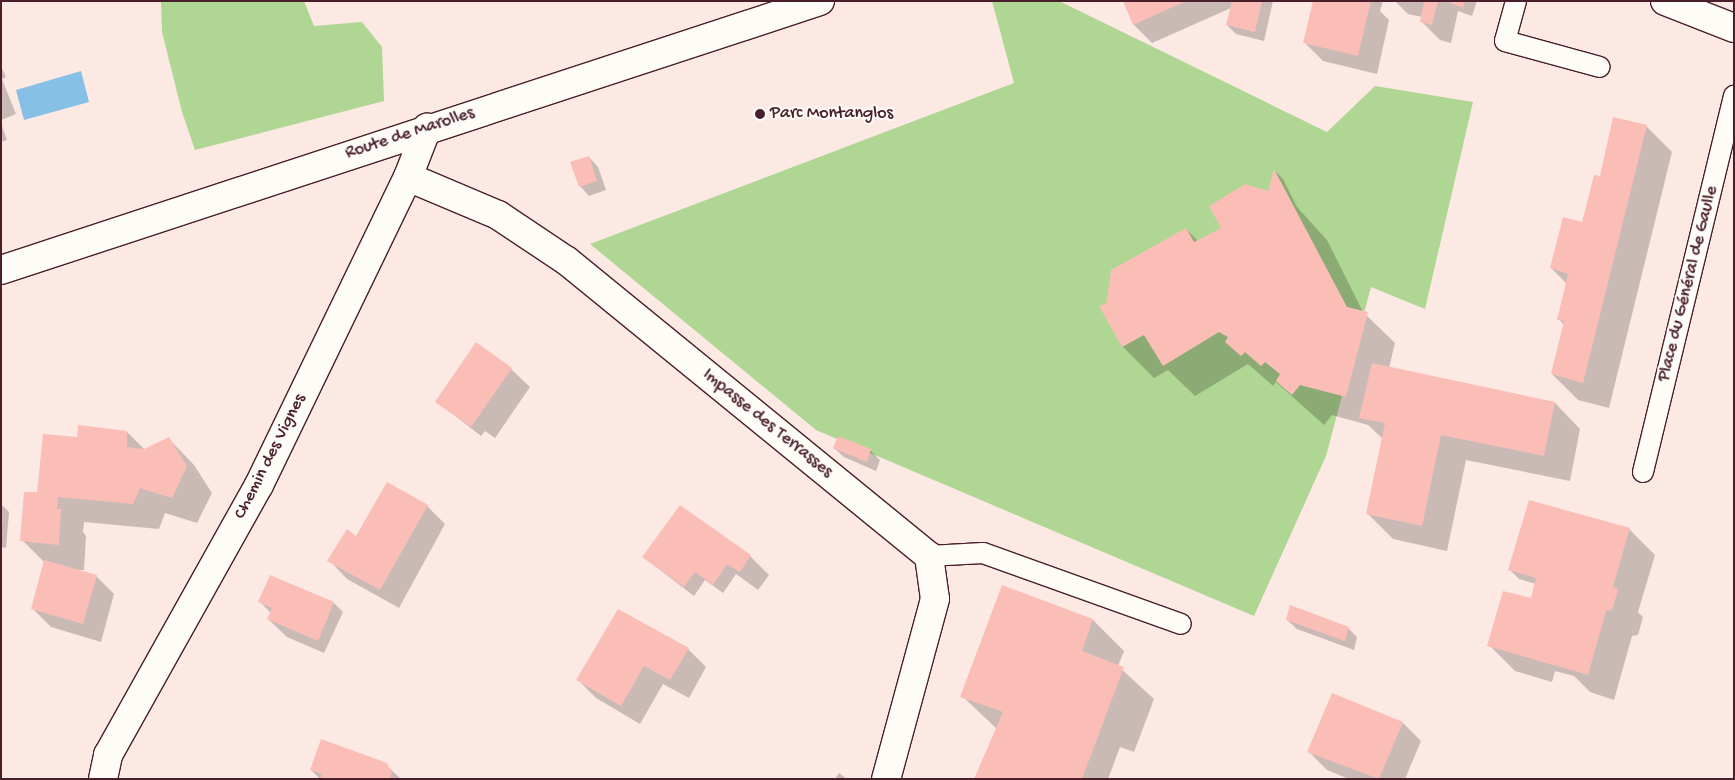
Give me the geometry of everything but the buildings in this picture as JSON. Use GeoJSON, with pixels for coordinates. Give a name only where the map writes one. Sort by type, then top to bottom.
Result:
{"type":"FeatureCollection","features":[{"type":"Feature","properties":{"kind":"street","name":"Route de Marolles"},"geometry":{"type":"LineString","coordinates":[[1,270],[427,128],[820,1]]}},
{"type":"Feature","properties":{"kind":"street"},"geometry":{"type":"LineString","coordinates":[[1665,1],[1734,28]]}},
{"type":"Feature","properties":{"kind":"street","name":"Chemin des Vignes"},"geometry":{"type":"LineString","coordinates":[[103,779],[108,755],[259,485],[408,177],[427,128]]}},
{"type":"Feature","properties":{"kind":"street","name":"Impasse des Terrasses"},"geometry":{"type":"LineString","coordinates":[[408,177],[498,215],[566,261],[929,556]]}},
{"type":"Feature","properties":{"kind":"street"},"geometry":{"type":"LineString","coordinates":[[886,779],[935,599],[929,556]]}},
{"type":"Feature","properties":{"kind":"lane"},"geometry":{"type":"LineString","coordinates":[[1516,1],[1505,41],[1600,67]]}},
{"type":"Feature","properties":{"kind":"lane","name":"Place du Général de Gaulle"},"geometry":{"type":"LineString","coordinates":[[1643,472],[1734,96]]}},
{"type":"Feature","properties":{"kind":"lane"},"geometry":{"type":"LineString","coordinates":[[929,556],[983,553],[1181,624]]}},
{"type":"Feature","properties":{"kind":"green space"},"geometry":{"type":"Polygon","coordinates":[[[161,1],[304,1],[314,26],[362,22],[382,47],[384,101],[195,150],[182,112],[162,32],[161,1]]]}},
{"type":"Feature","properties":{"kind":"green space"},"geometry":{"type":"Polygon","coordinates":[[[992,1],[1059,1],[1327,132],[1375,86],[1473,102],[1425,309],[1371,287],[1326,456],[1254,616],[816,430],[590,244],[1014,83],[992,1]]]}},
{"type":"Feature","properties":{"kind":"water"},"geometry":{"type":"Polygon","coordinates":[[[81,71],[89,102],[24,120],[16,90],[81,71]]]}},
{"type":"Feature","properties":{"kind":"place","name":"Parc Montanglos"},"geometry":{"type":"Point","coordinates":[760,114]}}]}
